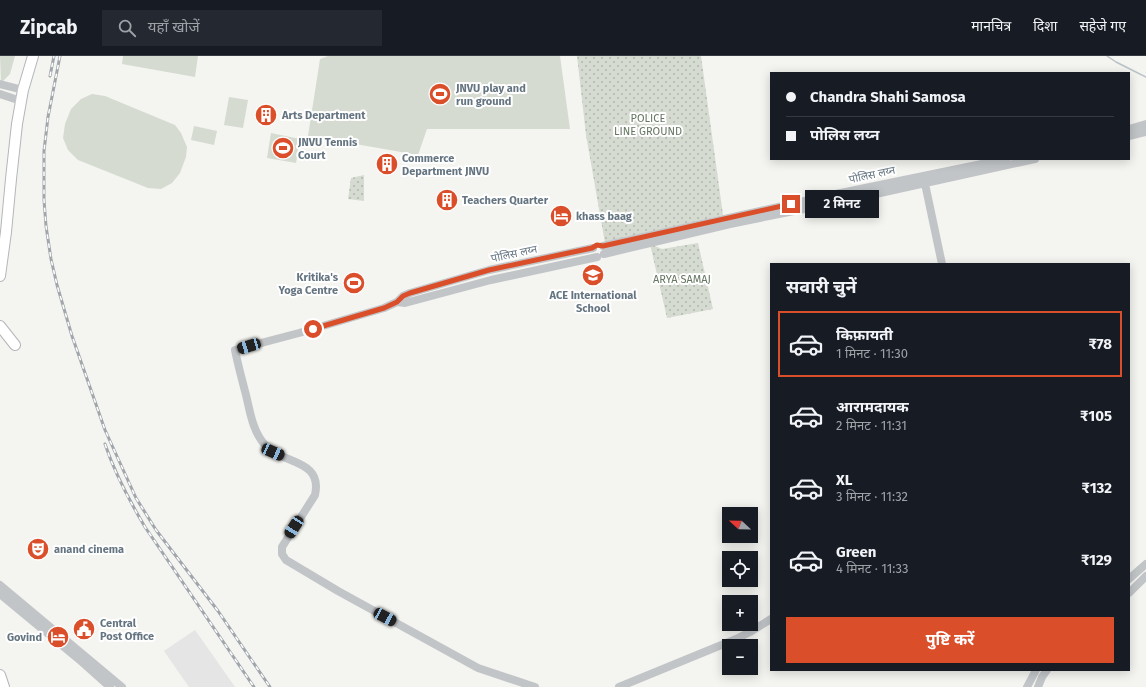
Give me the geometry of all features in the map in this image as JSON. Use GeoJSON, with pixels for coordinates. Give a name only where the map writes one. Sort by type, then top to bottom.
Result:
{"type":"FeatureCollection","features":[{"type":"Feature","properties":{"kind":"main road"},"geometry":{"type":"LineString","coordinates":[[0,229],[18,100],[26,56]]}},
{"type":"Feature","properties":{"kind":"main road"},"geometry":{"type":"LineString","coordinates":[[20,89],[33,56]]}},
{"type":"Feature","properties":{"kind":"main road"},"geometry":{"type":"LineString","coordinates":[[0,276],[3,262],[18,100]]}},
{"type":"Feature","properties":{"kind":"main road"},"geometry":{"type":"LineString","coordinates":[[0,326],[15,345]]}},
{"type":"Feature","properties":{"kind":"main road"},"geometry":{"type":"LineString","coordinates":[[0,675],[4,687]]}},
{"type":"Feature","properties":{"kind":"street"},"geometry":{"type":"LineString","coordinates":[[0,84],[20,89]]}},
{"type":"Feature","properties":{"kind":"street"},"geometry":{"type":"LineString","coordinates":[[0,94],[18,100]]}},
{"type":"Feature","properties":{"kind":"street"},"geometry":{"type":"LineString","coordinates":[[1130,129],[1146,124]]}},
{"type":"Feature","properties":{"kind":"street"},"geometry":{"type":"LineString","coordinates":[[1130,136],[1146,132]]}},
{"type":"Feature","properties":{"kind":"street"},"geometry":{"type":"LineString","coordinates":[[601,252],[731,224],[1002,160]]}},
{"type":"Feature","properties":{"kind":"street"},"geometry":{"type":"LineString","coordinates":[[924,179],[1028,160]]}},
{"type":"Feature","properties":{"kind":"street"},"geometry":{"type":"LineString","coordinates":[[924,179],[942,263]]}},
{"type":"Feature","properties":{"kind":"street","name":"पोलिस लय्न"},"geometry":{"type":"LineString","coordinates":[[397,302],[405,303],[601,252],[597,245],[592,248],[489,270],[410,293],[403,296],[397,302],[384,308],[299,334],[235,350],[253,424],[261,440],[266,447],[273,452],[304,466],[313,475],[316,481],[317,488],[315,495],[282,547],[282,554],[286,560],[338,591],[478,668],[534,687]]}},
{"type":"Feature","properties":{"kind":"street"},"geometry":{"type":"LineString","coordinates":[[1130,578],[1146,564]]}},
{"type":"Feature","properties":{"kind":"street"},"geometry":{"type":"LineString","coordinates":[[1130,592],[1146,576]]}},
{"type":"Feature","properties":{"kind":"street"},"geometry":{"type":"LineString","coordinates":[[0,585],[122,687]]}},
{"type":"Feature","properties":{"kind":"street"},"geometry":{"type":"LineString","coordinates":[[0,594],[110,687]]}},
{"type":"Feature","properties":{"kind":"street"},"geometry":{"type":"LineString","coordinates":[[620,687],[736,639],[770,620]]}},
{"type":"Feature","properties":{"kind":"street"},"geometry":{"type":"LineString","coordinates":[[1027,687],[1035,671]]}},
{"type":"Feature","properties":{"kind":"street"},"geometry":{"type":"LineString","coordinates":[[1038,687],[1046,671]]}},
{"type":"Feature","properties":{"kind":"shaded area"},"geometry":{"type":"Polygon","coordinates":[[[195,630],[235,687],[189,687],[164,651],[195,630]]]}},
{"type":"Feature","properties":{"kind":"green space"},"geometry":{"type":"Polygon","coordinates":[[[0,56],[15,56],[10,74],[1,83],[0,56]]]}},
{"type":"Feature","properties":{"kind":"green space"},"geometry":{"type":"Polygon","coordinates":[[[123,56],[198,56],[195,77],[122,64],[123,56]]]}},
{"type":"Feature","properties":{"kind":"green space","name":"JNVU play and run ground"},"geometry":{"type":"Polygon","coordinates":[[[328,56],[560,56],[570,129],[427,129],[418,155],[308,136],[320,59],[328,56]]]}},
{"type":"Feature","properties":{"kind":"green space","name":"POLICE LINE GROUND"},"geometry":{"type":"Polygon","coordinates":[[[577,56],[701,56],[723,215],[605,243],[586,135],[577,56]]]}},
{"type":"Feature","properties":{"kind":"green space"},"geometry":{"type":"Polygon","coordinates":[[[92,94],[105,96],[175,125],[181,133],[187,147],[186,157],[180,173],[172,183],[161,189],[148,188],[78,160],[68,150],[63,138],[65,124],[71,109],[81,99],[92,94]]]}},
{"type":"Feature","properties":{"kind":"green space"},"geometry":{"type":"Polygon","coordinates":[[[229,97],[248,100],[243,128],[224,125],[229,97]]]}},
{"type":"Feature","properties":{"kind":"green space"},"geometry":{"type":"Polygon","coordinates":[[[194,126],[217,131],[214,145],[191,140],[194,126]]]}},
{"type":"Feature","properties":{"kind":"green space","name":"JNVU Tennis Court"},"geometry":{"type":"Polygon","coordinates":[[[271,133],[300,139],[296,163],[267,158],[271,133]]]}},
{"type":"Feature","properties":{"kind":"green space"},"geometry":{"type":"Polygon","coordinates":[[[364,175],[364,201],[348,199],[351,178],[364,175]]]}},
{"type":"Feature","properties":{"kind":"green space","name":"ARYA SAMAJ"},"geometry":{"type":"Polygon","coordinates":[[[698,243],[713,309],[667,318],[650,244],[662,249],[698,243]]]}},
{"type":"Feature","properties":{"kind":"waterway"},"geometry":{"type":"LineString","coordinates":[[1107,56],[1146,77]]}},
{"type":"Feature","properties":{"kind":"railway"},"geometry":{"type":"LineString","coordinates":[[50,76],[54,56]]}},
{"type":"Feature","properties":{"kind":"railway"},"geometry":{"type":"LineString","coordinates":[[60,56],[48,117],[44,151],[44,200],[51,259],[72,336],[105,430],[136,498],[156,530],[218,611],[270,687]]}},
{"type":"Feature","properties":{"kind":"railway"},"geometry":{"type":"LineString","coordinates":[[105,444],[123,487],[145,527],[254,687]]}},
{"type":"Feature","properties":{"kind":"place","name":"JNVU play and run ground"},"geometry":{"type":"Point","coordinates":[440,94]}},
{"type":"Feature","properties":{"kind":"place","name":"Arts Department"},"geometry":{"type":"Point","coordinates":[266,115]}},
{"type":"Feature","properties":{"kind":"place","name":"JNVU Tennis Court"},"geometry":{"type":"Point","coordinates":[283,148]}},
{"type":"Feature","properties":{"kind":"place","name":"Commerce Department JNVU"},"geometry":{"type":"Point","coordinates":[387,164]}},
{"type":"Feature","properties":{"kind":"place","name":"Teachers Quarter"},"geometry":{"type":"Point","coordinates":[447,200]}},
{"type":"Feature","properties":{"kind":"place","name":"khass baag"},"geometry":{"type":"Point","coordinates":[561,216]}},
{"type":"Feature","properties":{"kind":"place","name":"ACE International School"},"geometry":{"type":"Point","coordinates":[593,275]}},
{"type":"Feature","properties":{"kind":"place","name":"Kritika's Yoga Centre"},"geometry":{"type":"Point","coordinates":[354,283]}},
{"type":"Feature","properties":{"kind":"place","name":"anand cinema"},"geometry":{"type":"Point","coordinates":[38,549]}},
{"type":"Feature","properties":{"kind":"place","name":"Central Post Office"},"geometry":{"type":"Point","coordinates":[84,629]}},
{"type":"Feature","properties":{"kind":"place","name":"Govind"},"geometry":{"type":"Point","coordinates":[58,637]}},
{"type":"Feature","properties":{"kind":"route"},"geometry":{"type":"LineString","coordinates":[[313,329],[384,308],[397,302],[403,296],[410,293],[489,270],[592,248],[599,244],[603,246],[791,204]]}}]}
